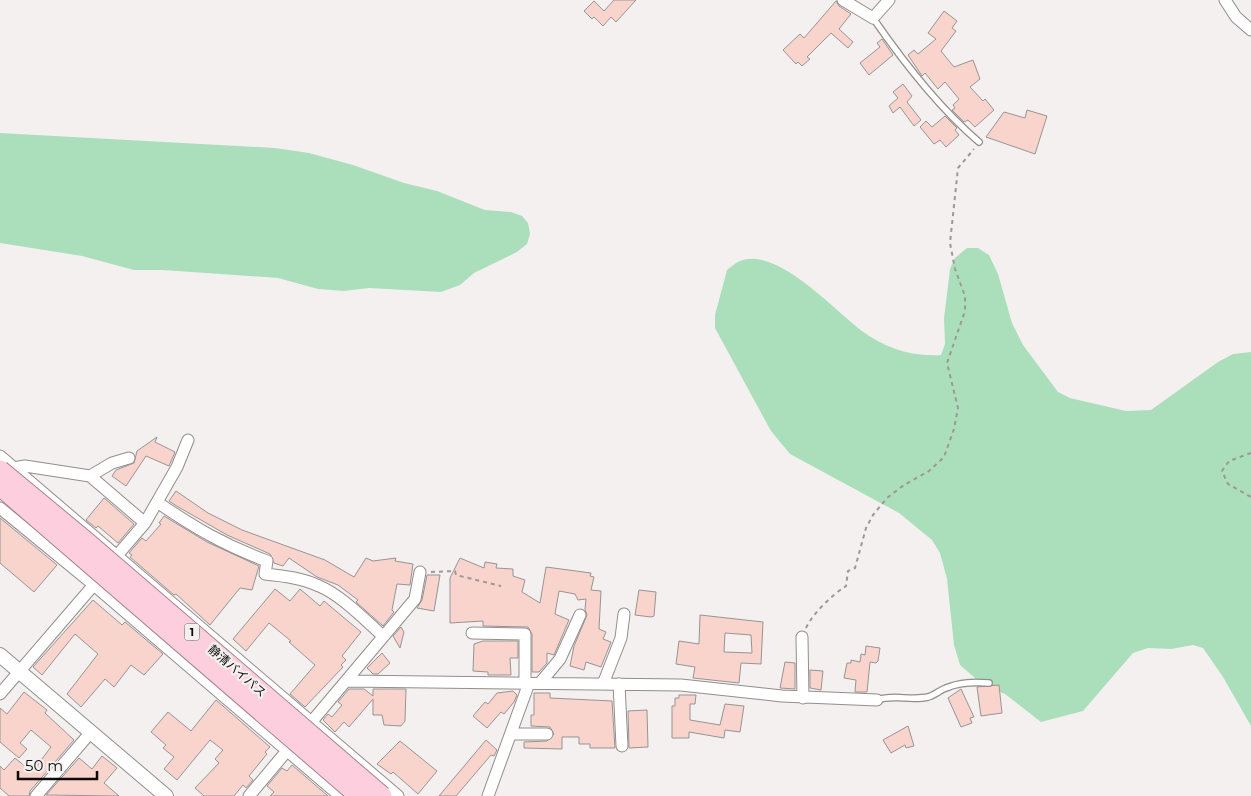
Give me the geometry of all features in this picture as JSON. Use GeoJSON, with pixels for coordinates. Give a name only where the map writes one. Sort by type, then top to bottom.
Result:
{"type":"FeatureCollection","features":[{"type":"Feature","properties":{"kind":"highway","name":"静清バイパス"},"geometry":{"type":"LineString","coordinates":[[7,469],[95,549],[382,796]]}},
{"type":"Feature","properties":{"kind":"highway","name":"静清バイパス"},"geometry":{"type":"LineString","coordinates":[[0,486],[359,796]]}},
{"type":"Feature","properties":{"kind":"street"},"geometry":{"type":"LineString","coordinates":[[843,0],[873,18],[889,0]]}},
{"type":"Feature","properties":{"kind":"street"},"geometry":{"type":"LineString","coordinates":[[1225,0],[1236,17],[1251,30]]}},
{"type":"Feature","properties":{"kind":"street"},"geometry":{"type":"LineString","coordinates":[[0,694],[144,524],[177,467],[188,440]]}},
{"type":"Feature","properties":{"kind":"street"},"geometry":{"type":"LineString","coordinates":[[0,456],[7,469],[118,555],[398,796]]}},
{"type":"Feature","properties":{"kind":"street"},"geometry":{"type":"LineString","coordinates":[[90,476],[112,463],[129,458]]}},
{"type":"Feature","properties":{"kind":"street"},"geometry":{"type":"LineString","coordinates":[[7,469],[25,466],[90,476],[144,524]]}},
{"type":"Feature","properties":{"kind":"street"},"geometry":{"type":"LineString","coordinates":[[157,502],[200,531],[232,548],[267,561],[265,574],[298,578],[320,586],[359,614],[383,636]]}},
{"type":"Feature","properties":{"kind":"street"},"geometry":{"type":"LineString","coordinates":[[0,508],[94,585],[340,796]]}},
{"type":"Feature","properties":{"kind":"street"},"geometry":{"type":"LineString","coordinates":[[249,796],[415,599],[420,572]]}},
{"type":"Feature","properties":{"kind":"street"},"geometry":{"type":"LineString","coordinates":[[603,684],[621,638],[624,614]]}},
{"type":"Feature","properties":{"kind":"street"},"geometry":{"type":"LineString","coordinates":[[531,683],[560,660],[580,615]]}},
{"type":"Feature","properties":{"kind":"street"},"geometry":{"type":"LineString","coordinates":[[472,633],[525,634],[531,683],[488,796]]}},
{"type":"Feature","properties":{"kind":"street"},"geometry":{"type":"LineString","coordinates":[[802,637],[803,698]]}},
{"type":"Feature","properties":{"kind":"street"},"geometry":{"type":"LineString","coordinates":[[0,655],[166,796]]}},
{"type":"Feature","properties":{"kind":"street"},"geometry":{"type":"LineString","coordinates":[[346,681],[681,685],[803,698],[877,700]]}},
{"type":"Feature","properties":{"kind":"street"},"geometry":{"type":"LineString","coordinates":[[619,684],[622,746]]}},
{"type":"Feature","properties":{"kind":"street"},"geometry":{"type":"LineString","coordinates":[[36,796],[91,732]]}},
{"type":"Feature","properties":{"kind":"street"},"geometry":{"type":"LineString","coordinates":[[511,734],[547,734]]}},
{"type":"Feature","properties":{"kind":"lane"},"geometry":{"type":"LineString","coordinates":[[873,18],[898,55],[932,96],[980,142]]}},
{"type":"Feature","properties":{"kind":"lane"},"geometry":{"type":"LineString","coordinates":[[877,700],[885,697],[911,699],[930,696],[953,685],[970,682],[989,683]]}},
{"type":"Feature","properties":{"kind":"path"},"geometry":{"type":"LineString","coordinates":[[802,637],[810,619],[824,608],[830,597],[846,586],[848,571],[854,568],[866,528],[873,515],[887,498],[904,485],[929,471],[944,457],[954,429],[958,408],[947,363],[965,311],[965,296],[955,269],[950,243],[958,168],[980,142]]}},
{"type":"Feature","properties":{"kind":"path"},"geometry":{"type":"LineString","coordinates":[[1251,453],[1229,461],[1222,471],[1228,484],[1251,497]]}},
{"type":"Feature","properties":{"kind":"path"},"geometry":{"type":"LineString","coordinates":[[420,572],[455,571],[456,575],[483,584],[501,586]]}},
{"type":"Feature","properties":{"kind":"green space"},"geometry":{"type":"Polygon","coordinates":[[[0,133],[275,148],[309,153],[353,165],[404,183],[437,191],[485,210],[511,212],[522,216],[528,223],[530,234],[527,244],[517,252],[474,273],[460,285],[441,292],[369,288],[344,291],[318,289],[278,278],[163,270],[134,270],[82,256],[0,243],[0,133]]]}},
{"type":"Feature","properties":{"kind":"green space"},"geometry":{"type":"Polygon","coordinates":[[[967,248],[978,248],[989,255],[998,274],[1012,323],[1023,345],[1058,392],[1070,398],[1126,411],[1151,410],[1218,362],[1233,354],[1251,352],[1251,726],[1223,677],[1203,648],[1193,645],[1171,649],[1148,648],[1133,653],[1083,711],[1041,722],[1005,694],[983,685],[960,665],[954,645],[947,579],[940,553],[932,540],[899,513],[790,454],[771,431],[715,328],[715,315],[727,270],[740,261],[755,259],[771,263],[788,271],[862,331],[889,347],[909,353],[941,355],[945,344],[944,318],[950,269],[955,258],[967,248]]]}},
{"type":"Feature","properties":{"kind":"building"},"geometry":{"type":"Polygon","coordinates":[[[614,0],[636,0],[616,22],[611,17],[603,26],[584,11],[594,1],[604,11],[614,0]]]}},
{"type":"Feature","properties":{"kind":"building"},"geometry":{"type":"Polygon","coordinates":[[[836,1],[839,6],[851,14],[839,29],[853,42],[848,48],[831,33],[807,57],[810,59],[802,66],[798,62],[796,64],[783,50],[800,34],[804,38],[836,1]]]}},
{"type":"Feature","properties":{"kind":"building"},"geometry":{"type":"Polygon","coordinates":[[[944,11],[957,21],[952,28],[956,31],[941,51],[954,67],[973,60],[980,79],[970,87],[983,101],[985,99],[994,110],[975,127],[968,120],[964,122],[952,110],[955,108],[953,105],[959,99],[945,82],[938,89],[925,73],[922,76],[908,55],[914,50],[918,54],[936,39],[928,33],[944,11]]]}},
{"type":"Feature","properties":{"kind":"building"},"geometry":{"type":"Polygon","coordinates":[[[882,39],[893,55],[869,75],[860,63],[880,47],[877,43],[882,39]]]}},
{"type":"Feature","properties":{"kind":"building"},"geometry":{"type":"Polygon","coordinates":[[[903,84],[912,96],[907,102],[921,120],[914,126],[900,107],[893,113],[889,106],[898,98],[893,92],[903,84]]]}},
{"type":"Feature","properties":{"kind":"building"},"geometry":{"type":"Polygon","coordinates":[[[1027,110],[1047,116],[1035,154],[986,137],[1004,112],[1025,118],[1027,110]]]}},
{"type":"Feature","properties":{"kind":"building"},"geometry":{"type":"Polygon","coordinates":[[[945,116],[957,128],[955,130],[959,135],[946,147],[940,140],[934,144],[920,127],[926,121],[932,127],[945,116]]]}},
{"type":"Feature","properties":{"kind":"building"},"geometry":{"type":"Polygon","coordinates":[[[157,437],[155,442],[175,452],[169,466],[146,456],[126,486],[112,476],[116,470],[134,463],[137,451],[157,437]]]}},
{"type":"Feature","properties":{"kind":"building"},"geometry":{"type":"Polygon","coordinates":[[[176,491],[208,513],[242,530],[325,560],[354,577],[366,558],[373,561],[396,558],[395,561],[413,564],[410,585],[397,584],[392,610],[394,612],[383,626],[356,602],[358,600],[338,585],[317,577],[289,558],[283,566],[274,563],[270,554],[227,535],[175,505],[169,501],[176,491]]]}},
{"type":"Feature","properties":{"kind":"building"},"geometry":{"type":"Polygon","coordinates":[[[104,498],[134,524],[118,543],[98,526],[96,528],[86,520],[104,498]]]}},
{"type":"Feature","properties":{"kind":"building"},"geometry":{"type":"Polygon","coordinates":[[[164,516],[207,542],[259,566],[252,590],[240,588],[210,625],[176,594],[174,595],[130,557],[132,555],[129,553],[142,538],[146,541],[161,524],[159,523],[164,516]]]}},
{"type":"Feature","properties":{"kind":"building"},"geometry":{"type":"Polygon","coordinates":[[[0,518],[57,565],[34,592],[0,563],[0,518]]]}},
{"type":"Feature","properties":{"kind":"building"},"geometry":{"type":"Polygon","coordinates":[[[460,558],[484,568],[485,562],[497,564],[496,568],[513,569],[513,576],[525,580],[522,592],[540,603],[546,567],[591,573],[590,576],[594,577],[591,590],[601,591],[599,629],[606,632],[603,639],[611,642],[601,667],[586,662],[584,670],[570,666],[574,646],[587,615],[585,609],[586,599],[578,600],[575,594],[559,591],[555,614],[569,620],[554,655],[547,653],[547,663],[539,672],[532,672],[532,634],[528,627],[483,626],[483,621],[450,623],[450,578],[460,558]]]}},
{"type":"Feature","properties":{"kind":"building"},"geometry":{"type":"Polygon","coordinates":[[[427,575],[440,575],[434,611],[417,608],[422,600],[427,575]]]}},
{"type":"Feature","properties":{"kind":"building"},"geometry":{"type":"Polygon","coordinates":[[[275,589],[290,601],[300,589],[320,606],[324,601],[361,632],[342,656],[346,660],[341,665],[343,667],[305,707],[290,694],[315,665],[289,642],[291,641],[269,623],[246,651],[233,639],[275,589]]]}},
{"type":"Feature","properties":{"kind":"building"},"geometry":{"type":"Polygon","coordinates":[[[639,590],[656,592],[654,616],[635,615],[639,590]]]}},
{"type":"Feature","properties":{"kind":"building"},"geometry":{"type":"Polygon","coordinates":[[[93,600],[122,625],[125,622],[163,654],[144,675],[131,665],[114,687],[105,679],[81,707],[67,694],[98,654],[75,634],[42,675],[33,667],[93,600]]]}},
{"type":"Feature","properties":{"kind":"building"},"geometry":{"type":"Polygon","coordinates":[[[700,615],[763,622],[761,664],[741,663],[739,683],[693,678],[695,667],[676,664],[679,641],[699,644],[700,615]],[[725,633],[724,652],[752,653],[751,635],[725,633]]]}},
{"type":"Feature","properties":{"kind":"building"},"geometry":{"type":"Polygon","coordinates":[[[401,627],[404,632],[400,648],[393,636],[401,627]]]}},
{"type":"Feature","properties":{"kind":"building"},"geometry":{"type":"Polygon","coordinates":[[[483,641],[518,641],[518,658],[510,658],[511,675],[488,675],[488,672],[473,671],[474,644],[483,641]]]}},
{"type":"Feature","properties":{"kind":"building"},"geometry":{"type":"Polygon","coordinates":[[[866,646],[880,648],[878,661],[876,663],[870,662],[867,692],[855,692],[856,680],[844,678],[847,663],[851,663],[851,660],[860,662],[861,654],[865,655],[866,646]]]}},
{"type":"Feature","properties":{"kind":"building"},"geometry":{"type":"Polygon","coordinates":[[[382,653],[390,663],[378,674],[373,674],[367,668],[382,653]]]}},
{"type":"Feature","properties":{"kind":"building"},"geometry":{"type":"Polygon","coordinates":[[[785,662],[795,663],[795,689],[780,688],[785,662]]]}},
{"type":"Feature","properties":{"kind":"building"},"geometry":{"type":"Polygon","coordinates":[[[810,670],[823,671],[821,690],[810,688],[810,670]]]}},
{"type":"Feature","properties":{"kind":"building"},"geometry":{"type":"Polygon","coordinates":[[[999,685],[1002,713],[981,716],[977,687],[999,685]]]}},
{"type":"Feature","properties":{"kind":"building"},"geometry":{"type":"Polygon","coordinates":[[[349,689],[364,689],[373,696],[373,689],[406,689],[405,721],[401,726],[384,725],[382,715],[373,715],[373,699],[349,727],[344,722],[335,732],[323,720],[328,714],[332,717],[342,705],[338,702],[349,689]]]}},
{"type":"Feature","properties":{"kind":"building"},"geometry":{"type":"Polygon","coordinates":[[[961,689],[974,717],[970,718],[972,723],[961,727],[948,698],[961,689]]]}},
{"type":"Feature","properties":{"kind":"building"},"geometry":{"type":"Polygon","coordinates":[[[513,691],[517,695],[514,702],[504,714],[501,712],[487,728],[473,716],[485,702],[488,704],[497,693],[513,691]]]}},
{"type":"Feature","properties":{"kind":"building"},"geometry":{"type":"Polygon","coordinates":[[[24,692],[47,710],[45,713],[74,740],[30,791],[29,796],[9,796],[0,788],[0,766],[4,770],[15,758],[32,772],[51,747],[31,730],[20,743],[27,749],[19,758],[0,742],[0,708],[7,714],[24,692]]]}},
{"type":"Feature","properties":{"kind":"building"},"geometry":{"type":"Polygon","coordinates":[[[534,693],[550,693],[550,698],[612,701],[615,748],[590,748],[590,744],[579,744],[579,737],[562,737],[562,749],[524,748],[524,742],[547,741],[554,734],[550,727],[531,726],[531,715],[534,715],[534,693]]]}},
{"type":"Feature","properties":{"kind":"building"},"geometry":{"type":"Polygon","coordinates":[[[679,695],[696,695],[695,704],[690,704],[690,720],[720,725],[725,704],[744,706],[740,732],[725,730],[724,738],[689,732],[689,738],[672,738],[672,706],[675,706],[675,698],[679,698],[679,695]]]}},
{"type":"Feature","properties":{"kind":"building"},"geometry":{"type":"Polygon","coordinates":[[[216,700],[270,747],[265,752],[267,754],[249,776],[253,780],[246,788],[243,785],[234,796],[204,796],[195,788],[219,763],[215,759],[223,750],[210,740],[177,780],[164,769],[174,757],[163,748],[166,745],[151,732],[168,712],[191,731],[216,700]]]}},
{"type":"Feature","properties":{"kind":"building"},"geometry":{"type":"Polygon","coordinates":[[[647,710],[648,747],[629,748],[628,711],[647,710]]]}},
{"type":"Feature","properties":{"kind":"building"},"geometry":{"type":"Polygon","coordinates":[[[908,726],[914,746],[906,748],[905,745],[891,753],[883,740],[908,726]]]}},
{"type":"Feature","properties":{"kind":"building"},"geometry":{"type":"Polygon","coordinates":[[[486,740],[497,750],[494,756],[491,755],[456,796],[439,796],[486,740]]]}},
{"type":"Feature","properties":{"kind":"building"},"geometry":{"type":"Polygon","coordinates":[[[400,741],[437,771],[418,794],[393,772],[391,774],[377,764],[400,741]]]}},
{"type":"Feature","properties":{"kind":"building"},"geometry":{"type":"Polygon","coordinates":[[[102,756],[117,768],[104,783],[119,796],[46,795],[79,758],[92,769],[102,756]]]}},
{"type":"Feature","properties":{"kind":"building"},"geometry":{"type":"Polygon","coordinates":[[[292,765],[328,796],[270,796],[274,792],[267,786],[282,768],[287,771],[292,765]]]}}]}
